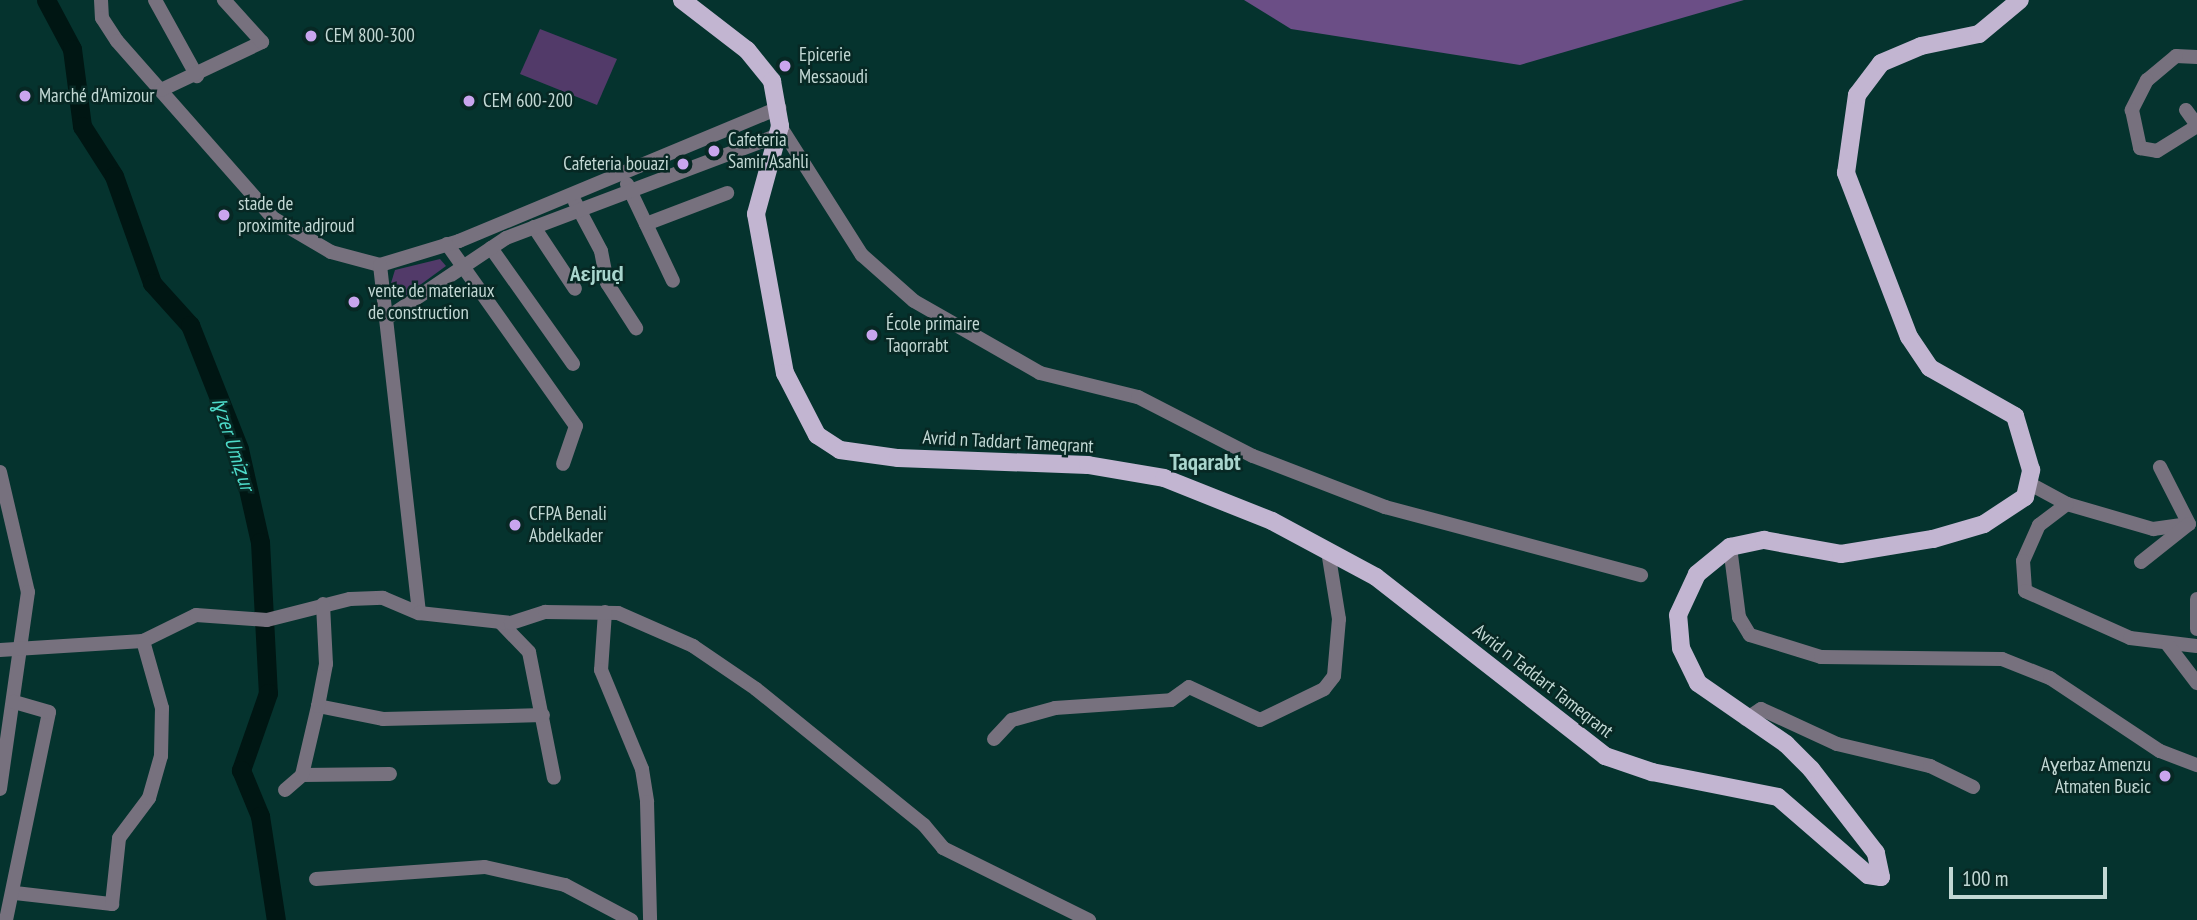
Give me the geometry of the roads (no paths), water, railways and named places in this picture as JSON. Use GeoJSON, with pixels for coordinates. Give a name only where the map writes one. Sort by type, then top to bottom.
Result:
{"type":"FeatureCollection","features":[{"type":"Feature","properties":{"kind":"main road"},"geometry":{"type":"LineString","coordinates":[[682,0],[747,50],[772,81],[778,123]]}},
{"type":"Feature","properties":{"kind":"main road"},"geometry":{"type":"LineString","coordinates":[[2020,0],[1979,34],[1921,46],[1881,63],[1857,95],[1846,173],[1909,337],[1930,368],[2015,416],[2030,484]]}},
{"type":"Feature","properties":{"kind":"main road","name":"Avrid n Taddart Tameqrant"},"geometry":{"type":"LineString","coordinates":[[778,123],[756,214],[785,373],[817,435],[841,450],[898,458],[1088,465],[1164,478],[1328,551],[1376,577],[1605,756],[1652,772],[1778,797],[1868,875],[1881,877],[1876,853],[1811,769],[1786,744],[1746,719],[1698,683],[1681,648],[1678,615],[1697,574],[1730,547],[1763,540],[1841,554],[1933,539],[1984,524],[2025,497],[2030,484]]}},
{"type":"Feature","properties":{"kind":"street"},"geometry":{"type":"LineString","coordinates":[[101,0],[102,18],[117,41],[273,218],[331,251],[380,265],[447,244],[621,174],[778,123]]}},
{"type":"Feature","properties":{"kind":"street"},"geometry":{"type":"LineString","coordinates":[[155,0],[197,76]]}},
{"type":"Feature","properties":{"kind":"street"},"geometry":{"type":"LineString","coordinates":[[161,90],[197,76],[262,42],[224,0]]}},
{"type":"Feature","properties":{"kind":"street"},"geometry":{"type":"LineString","coordinates":[[2186,110],[2197,125],[2157,151],[2140,148],[2132,110],[2147,80],[2176,56],[2197,57]]}},
{"type":"Feature","properties":{"kind":"street"},"geometry":{"type":"LineString","coordinates":[[387,318],[491,248],[534,227],[631,190],[778,123]]}},
{"type":"Feature","properties":{"kind":"street"},"geometry":{"type":"LineString","coordinates":[[778,123],[862,255],[914,301],[1040,373],[1138,397],[1252,456],[1385,507],[1640,575]]}},
{"type":"Feature","properties":{"kind":"street"},"geometry":{"type":"LineString","coordinates":[[621,174],[673,281]]}},
{"type":"Feature","properties":{"kind":"street"},"geometry":{"type":"LineString","coordinates":[[646,224],[727,193]]}},
{"type":"Feature","properties":{"kind":"street"},"geometry":{"type":"LineString","coordinates":[[571,195],[601,251],[607,283],[636,328]]}},
{"type":"Feature","properties":{"kind":"street"},"geometry":{"type":"LineString","coordinates":[[534,227],[575,289]]}},
{"type":"Feature","properties":{"kind":"street"},"geometry":{"type":"LineString","coordinates":[[447,244],[462,270],[576,426],[564,464]]}},
{"type":"Feature","properties":{"kind":"street"},"geometry":{"type":"LineString","coordinates":[[491,248],[573,364]]}},
{"type":"Feature","properties":{"kind":"street"},"geometry":{"type":"LineString","coordinates":[[380,265],[419,613]]}},
{"type":"Feature","properties":{"kind":"street"},"geometry":{"type":"LineString","coordinates":[[2160,467],[2189,524]]}},
{"type":"Feature","properties":{"kind":"street"},"geometry":{"type":"LineString","coordinates":[[0,472],[28,592],[23,644],[0,789]]}},
{"type":"Feature","properties":{"kind":"street"},"geometry":{"type":"LineString","coordinates":[[2030,484],[2067,504],[2153,528],[2189,524]]}},
{"type":"Feature","properties":{"kind":"street"},"geometry":{"type":"LineString","coordinates":[[2067,504],[2039,525],[2022,561],[2025,591],[2130,638],[2168,645],[2197,646]]}},
{"type":"Feature","properties":{"kind":"street"},"geometry":{"type":"LineString","coordinates":[[2141,562],[2189,524]]}},
{"type":"Feature","properties":{"kind":"street"},"geometry":{"type":"LineString","coordinates":[[1730,547],[1739,617],[1750,635],[1821,657],[2002,659],[2050,678],[2160,751],[2197,765]]}},
{"type":"Feature","properties":{"kind":"street"},"geometry":{"type":"LineString","coordinates":[[994,739],[1012,720],[1055,708],[1171,701],[1189,687],[1261,720],[1324,689],[1334,676],[1339,619],[1328,551]]}},
{"type":"Feature","properties":{"kind":"street"},"geometry":{"type":"LineString","coordinates":[[0,650],[23,644],[143,641],[196,615],[267,620],[323,604],[383,598],[419,613],[500,622],[545,612],[605,612],[638,619],[693,646],[924,825],[943,848],[1089,920]]}},
{"type":"Feature","properties":{"kind":"street"},"geometry":{"type":"LineString","coordinates":[[2197,599],[2197,629]]}},
{"type":"Feature","properties":{"kind":"street"},"geometry":{"type":"LineString","coordinates":[[285,790],[302,775],[318,706],[326,664],[323,604]]}},
{"type":"Feature","properties":{"kind":"street"},"geometry":{"type":"LineString","coordinates":[[605,612],[601,670],[642,769],[650,920]]}},
{"type":"Feature","properties":{"kind":"street"},"geometry":{"type":"LineString","coordinates":[[500,622],[529,652],[554,778]]}},
{"type":"Feature","properties":{"kind":"street"},"geometry":{"type":"LineString","coordinates":[[15,893],[112,904],[119,838],[149,798],[161,756],[162,708],[143,641]]}},
{"type":"Feature","properties":{"kind":"street"},"geometry":{"type":"LineString","coordinates":[[2168,645],[2197,683]]}},
{"type":"Feature","properties":{"kind":"street"},"geometry":{"type":"LineString","coordinates":[[6,920],[15,893],[49,712],[13,702]]}},
{"type":"Feature","properties":{"kind":"street"},"geometry":{"type":"LineString","coordinates":[[318,706],[383,719],[543,715]]}},
{"type":"Feature","properties":{"kind":"street"},"geometry":{"type":"LineString","coordinates":[[1746,719],[1760,709],[1837,744],[1930,766],[1973,787]]}},
{"type":"Feature","properties":{"kind":"street"},"geometry":{"type":"LineString","coordinates":[[302,775],[390,774]]}},
{"type":"Feature","properties":{"kind":"street"},"geometry":{"type":"LineString","coordinates":[[316,879],[485,867],[555,882],[631,920]]}},
{"type":"Feature","properties":{"kind":"waterway","name":"Iɣzer Umiẓur"},"geometry":{"type":"LineString","coordinates":[[46,0],[72,49],[82,126],[114,176],[152,283],[190,325],[239,449],[260,542],[268,693],[241,770],[260,816],[276,920]]}},
{"type":"Feature","properties":{"kind":"place","name":"CEM 800-300"},"geometry":{"type":"Point","coordinates":[311,36]}},
{"type":"Feature","properties":{"kind":"place","name":"Epicerie Messaoudi"},"geometry":{"type":"Point","coordinates":[785,66]}},
{"type":"Feature","properties":{"kind":"place","name":"Marché d'Amizour"},"geometry":{"type":"Point","coordinates":[25,96]}},
{"type":"Feature","properties":{"kind":"place","name":"CEM 600-200"},"geometry":{"type":"Point","coordinates":[469,101]}},
{"type":"Feature","properties":{"kind":"place","name":"Cafeteria Samir Asahli"},"geometry":{"type":"Point","coordinates":[714,151]}},
{"type":"Feature","properties":{"kind":"place","name":"Cafeteria bouazi"},"geometry":{"type":"Point","coordinates":[683,164]}},
{"type":"Feature","properties":{"kind":"place","name":"stade de proximite adjroud"},"geometry":{"type":"Point","coordinates":[224,215]}},
{"type":"Feature","properties":{"kind":"place","name":"vente de materiaux de construction"},"geometry":{"type":"Point","coordinates":[354,302]}},
{"type":"Feature","properties":{"kind":"place","name":"École primaire Taqorrabt"},"geometry":{"type":"Point","coordinates":[872,335]}},
{"type":"Feature","properties":{"kind":"place","name":"CFPA Benali Abdelkader"},"geometry":{"type":"Point","coordinates":[515,525]}},
{"type":"Feature","properties":{"kind":"place","name":"Aɣerbaz Amenzu Atmaten Buɛic"},"geometry":{"type":"Point","coordinates":[2165,776]}},
{"type":"Feature","properties":{"kind":"district","name":"Aɛjruḍ"},"geometry":{"type":"Point","coordinates":[597,274]}},
{"type":"Feature","properties":{"kind":"district","name":"Taqarabt"},"geometry":{"type":"Point","coordinates":[1205,462]}}]}
